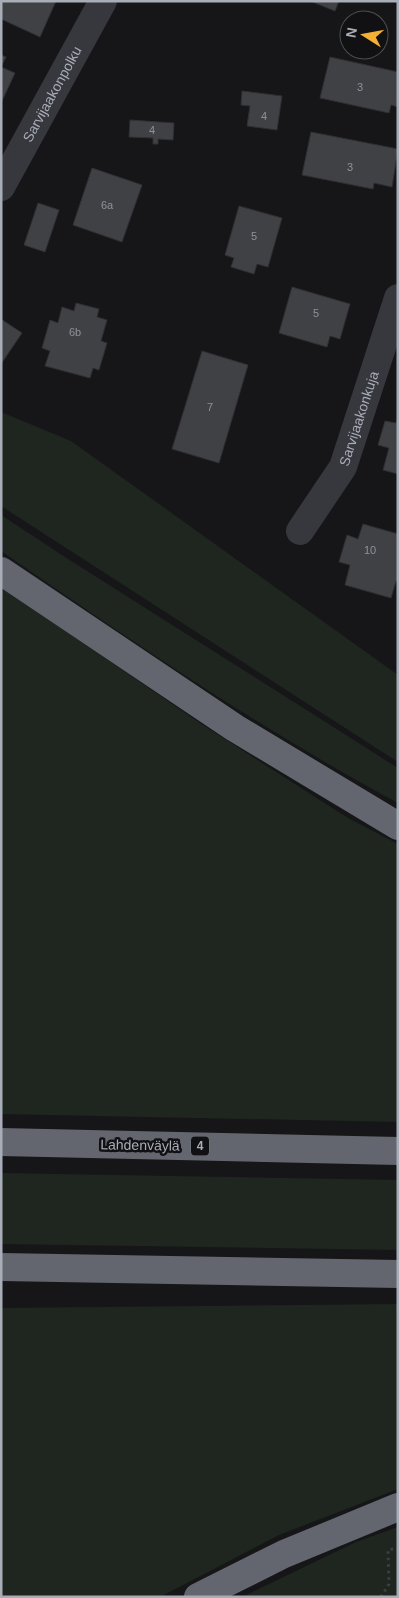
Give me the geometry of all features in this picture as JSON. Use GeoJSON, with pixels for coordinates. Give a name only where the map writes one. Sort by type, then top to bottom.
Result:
{"type":"FeatureCollection","features":[{"type":"Feature","properties":{"kind":"highway"},"geometry":{"type":"LineString","coordinates":[[1,571],[235,728],[398,826]]}},
{"type":"Feature","properties":{"kind":"highway","name":"Lahdenväylä"},"geometry":{"type":"LineString","coordinates":[[1,1142],[398,1151]]}},
{"type":"Feature","properties":{"kind":"highway"},"geometry":{"type":"LineString","coordinates":[[1,1267],[398,1274]]}},
{"type":"Feature","properties":{"kind":"highway"},"geometry":{"type":"LineString","coordinates":[[198,1597],[284,1554],[398,1507]]}},
{"type":"Feature","properties":{"kind":"street","name":"Sarvijaakonpolku"},"geometry":{"type":"LineString","coordinates":[[1,186],[103,1]]}},
{"type":"Feature","properties":{"kind":"street","name":"Sarvijaakonkuja"},"geometry":{"type":"LineString","coordinates":[[300,531],[343,466],[398,298]]}},
{"type":"Feature","properties":{"kind":"path"},"geometry":{"type":"LineString","coordinates":[[381,1597],[389,1584],[388,1550],[398,1548]]}},
{"type":"Feature","properties":{"kind":"shaded area"},"geometry":{"type":"Polygon","coordinates":[[[1,412],[71,441],[398,675],[398,762],[1,506],[1,412]]]}},
{"type":"Feature","properties":{"kind":"shaded area"},"geometry":{"type":"Polygon","coordinates":[[[1,515],[398,768],[398,803],[296,745],[196,683],[1,551],[1,515]]]}},
{"type":"Feature","properties":{"kind":"shaded area"},"geometry":{"type":"Polygon","coordinates":[[[1,587],[203,725],[348,818],[398,844],[398,1122],[1,1114],[1,587]]]}},
{"type":"Feature","properties":{"kind":"shaded area"},"geometry":{"type":"Polygon","coordinates":[[[1,1173],[398,1180],[398,1250],[1,1244],[1,1173]]]}},
{"type":"Feature","properties":{"kind":"shaded area"},"geometry":{"type":"Polygon","coordinates":[[[398,1304],[398,1489],[279,1535],[160,1597],[1,1597],[1,1308],[398,1304]]]}},
{"type":"Feature","properties":{"kind":"shaded area"},"geometry":{"type":"Polygon","coordinates":[[[398,1527],[398,1597],[242,1597],[356,1542],[398,1527]]]}},
{"type":"Feature","properties":{"kind":"building"},"geometry":{"type":"Polygon","coordinates":[[[1,1],[56,1],[40,37],[1,19],[1,1]]]}},
{"type":"Feature","properties":{"kind":"building"},"geometry":{"type":"Polygon","coordinates":[[[310,1],[339,1],[335,11],[310,1]]]}},
{"type":"Feature","properties":{"kind":"building"},"geometry":{"type":"Polygon","coordinates":[[[1,55],[6,57],[1,67],[1,55]]]}},
{"type":"Feature","properties":{"kind":"building"},"geometry":{"type":"Polygon","coordinates":[[[330,57],[398,72],[398,107],[391,105],[389,113],[320,98],[330,57]]]}},
{"type":"Feature","properties":{"kind":"building"},"geometry":{"type":"Polygon","coordinates":[[[1,67],[15,73],[1,103],[1,67]]]}},
{"type":"Feature","properties":{"kind":"building"},"geometry":{"type":"Polygon","coordinates":[[[242,91],[282,96],[277,130],[247,126],[250,106],[241,105],[242,91]]]}},
{"type":"Feature","properties":{"kind":"building"},"geometry":{"type":"Polygon","coordinates":[[[130,120],[174,123],[173,140],[158,139],[158,144],[153,144],[153,138],[129,137],[130,120]]]}},
{"type":"Feature","properties":{"kind":"building"},"geometry":{"type":"Polygon","coordinates":[[[311,132],[398,149],[392,187],[374,183],[373,189],[302,175],[311,132]]]}},
{"type":"Feature","properties":{"kind":"building"},"geometry":{"type":"Polygon","coordinates":[[[92,168],[142,185],[122,242],[73,225],[92,168]]]}},
{"type":"Feature","properties":{"kind":"building"},"geometry":{"type":"Polygon","coordinates":[[[38,203],[59,210],[45,252],[24,245],[38,203]]]}},
{"type":"Feature","properties":{"kind":"building"},"geometry":{"type":"Polygon","coordinates":[[[239,206],[282,218],[268,267],[257,264],[254,274],[231,267],[234,258],[225,255],[239,206]]]}},
{"type":"Feature","properties":{"kind":"building"},"geometry":{"type":"Polygon","coordinates":[[[292,287],[350,304],[340,339],[330,336],[327,347],[279,333],[292,287]]]}},
{"type":"Feature","properties":{"kind":"building"},"geometry":{"type":"Polygon","coordinates":[[[76,303],[99,309],[97,317],[107,320],[101,341],[107,343],[99,370],[93,368],[90,378],[45,366],[50,351],[42,348],[50,320],[58,323],[62,307],[74,311],[76,303]]]}},
{"type":"Feature","properties":{"kind":"building"},"geometry":{"type":"Polygon","coordinates":[[[1,319],[22,333],[1,364],[1,319]]]}},
{"type":"Feature","properties":{"kind":"building"},"geometry":{"type":"Polygon","coordinates":[[[202,351],[248,365],[219,463],[172,449],[202,351]]]}},
{"type":"Feature","properties":{"kind":"building"},"geometry":{"type":"Polygon","coordinates":[[[398,416],[398,474],[383,470],[389,448],[378,445],[385,421],[396,423],[398,416]]]}},
{"type":"Feature","properties":{"kind":"building"},"geometry":{"type":"Polygon","coordinates":[[[363,524],[398,534],[398,582],[396,581],[391,598],[345,585],[350,565],[339,562],[347,535],[358,539],[363,524]]]}}]}
